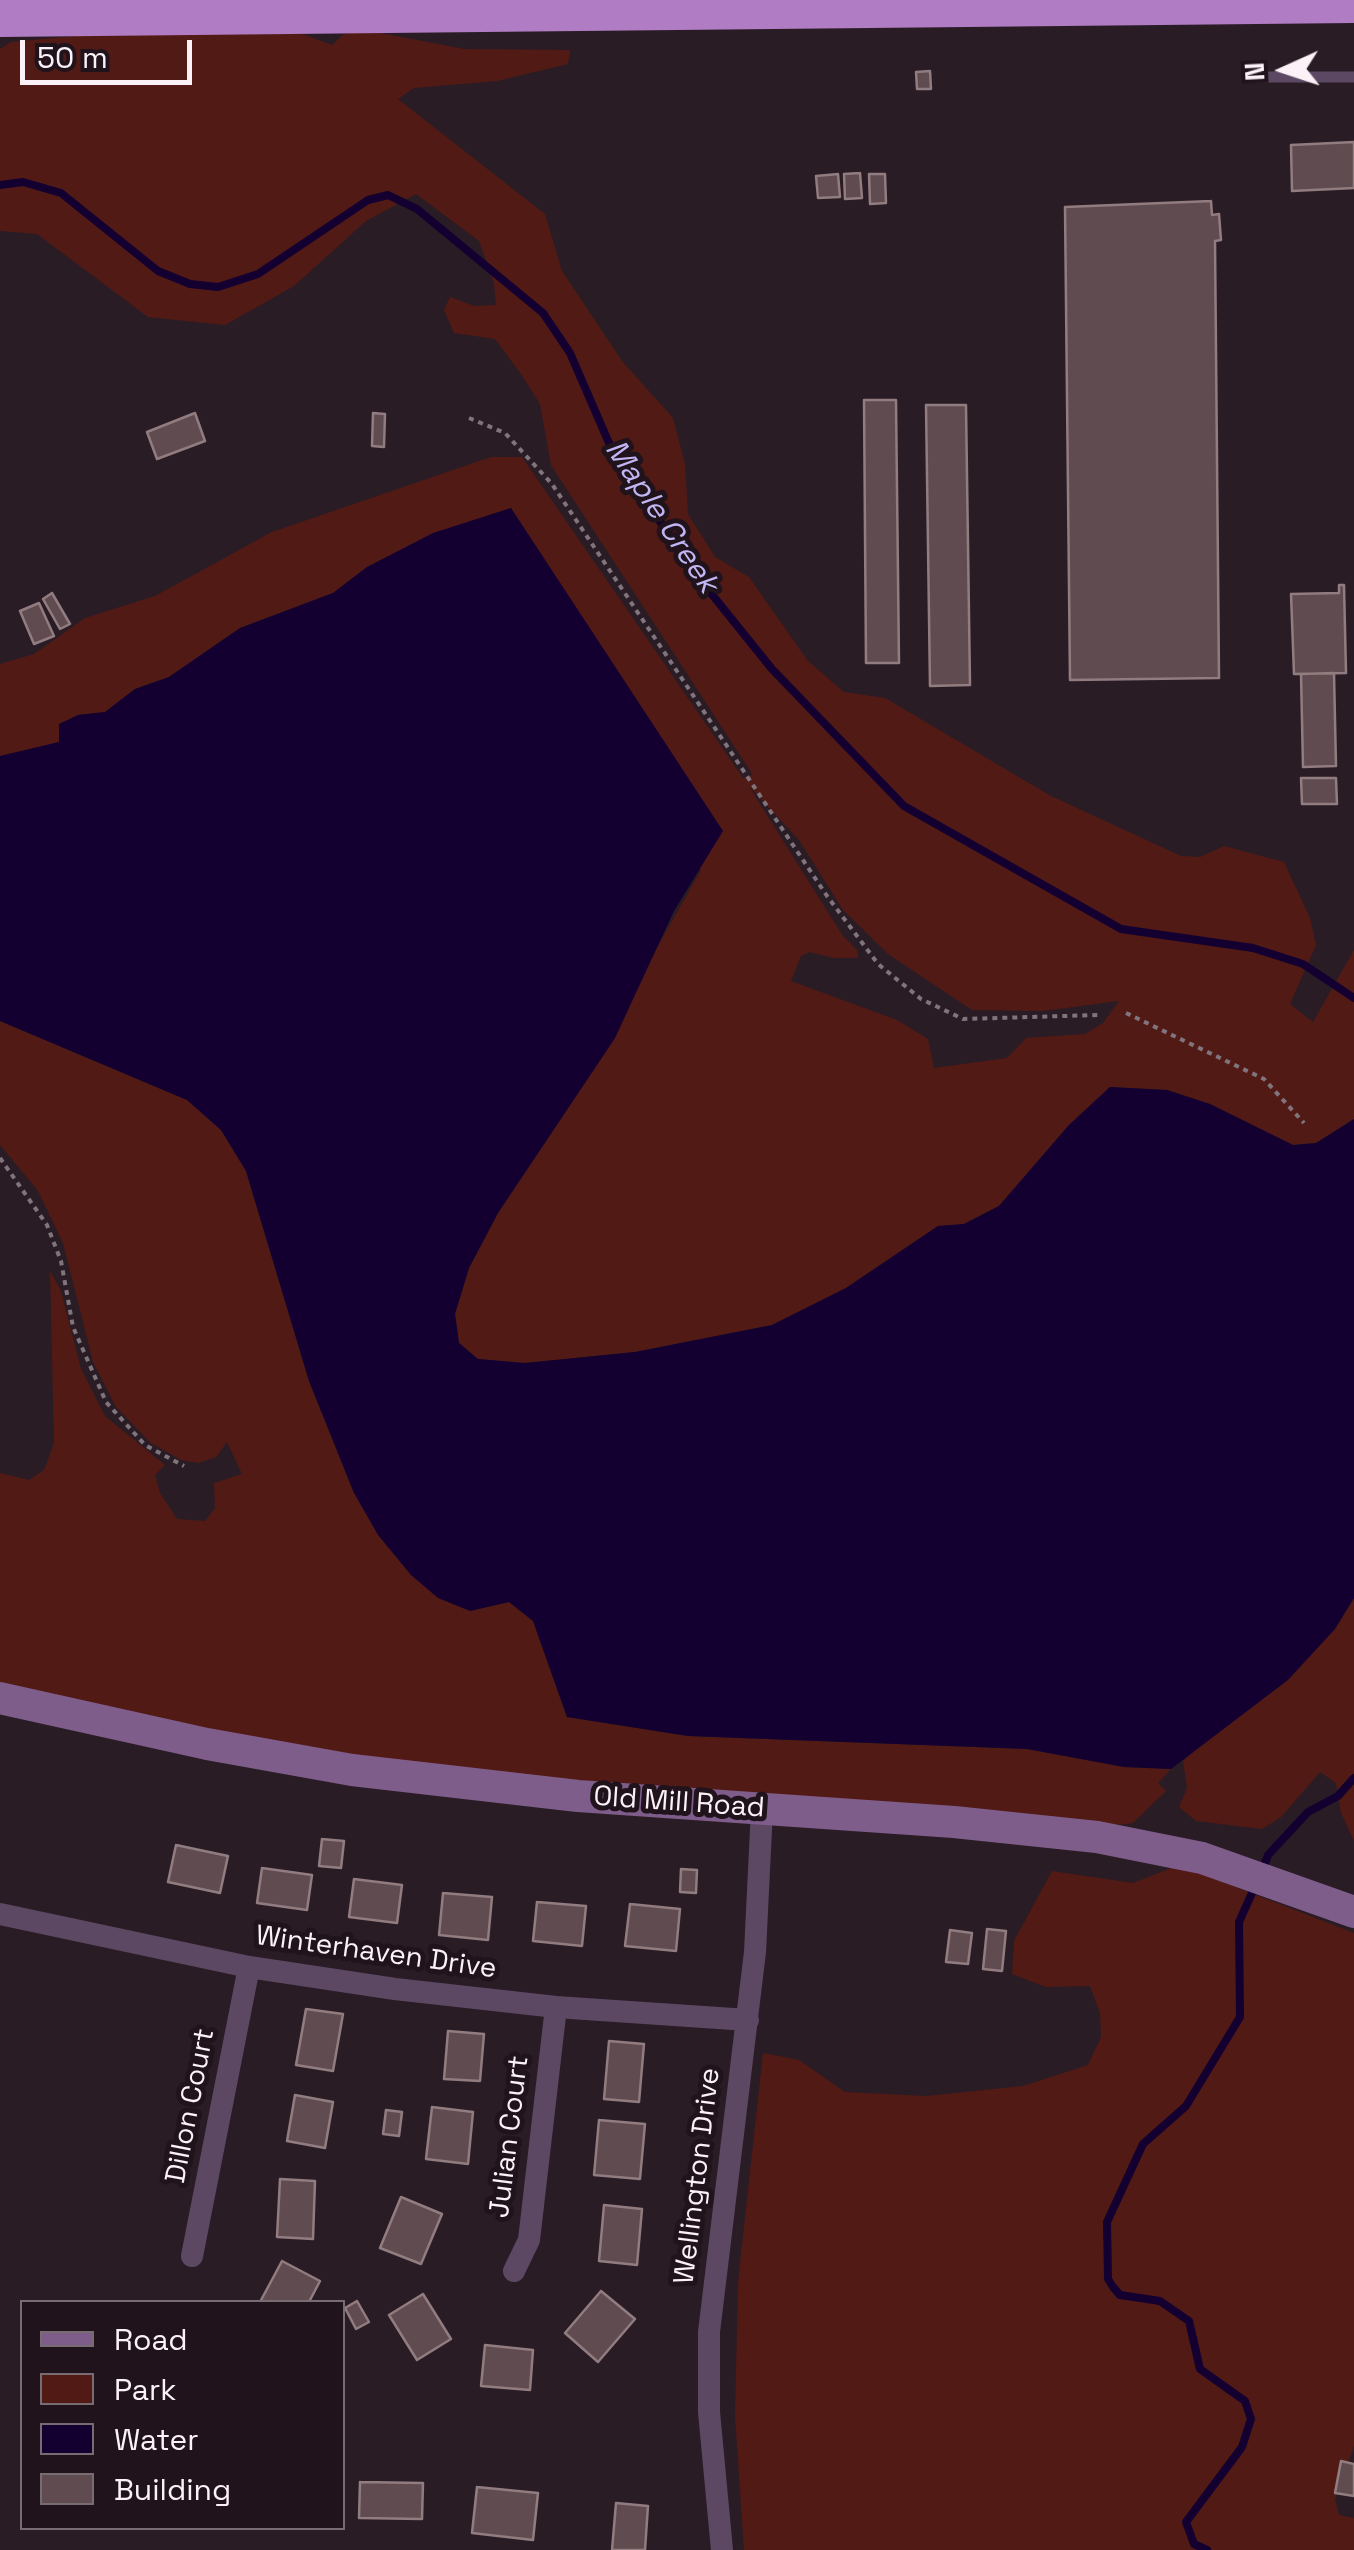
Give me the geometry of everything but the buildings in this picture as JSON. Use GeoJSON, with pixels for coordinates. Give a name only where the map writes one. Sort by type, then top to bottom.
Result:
{"type":"FeatureCollection","features":[{"type":"Feature","properties":{"kind":"highway"},"geometry":{"type":"LineString","coordinates":[[0,16],[1354,2]]}},
{"type":"Feature","properties":{"kind":"street","name":"Old Mill Road"},"geometry":{"type":"LineString","coordinates":[[0,1698],[207,1744],[352,1770],[559,1794],[1026,1828],[1202,1858],[1354,1912]]}},
{"type":"Feature","properties":{"kind":"street","name":"Wellington Drive"},"geometry":{"type":"LineString","coordinates":[[722,2550],[709,2412],[709,2332],[748,2020],[762,1809]]}},
{"type":"Feature","properties":{"kind":"street","name":"Winterhaven Drive"},"geometry":{"type":"LineString","coordinates":[[0,1914],[249,1967],[556,2007],[748,2020]]}},
{"type":"Feature","properties":{"kind":"street","name":"Dillon Court"},"geometry":{"type":"LineString","coordinates":[[192,2256],[249,1967]]}},
{"type":"Feature","properties":{"kind":"street","name":"Julian Court"},"geometry":{"type":"LineString","coordinates":[[514,2271],[528,2240],[556,2007]]}},
{"type":"Feature","properties":{"kind":"lane"},"geometry":{"type":"LineString","coordinates":[[1248,77],[1354,76]]}},
{"type":"Feature","properties":{"kind":"path"},"geometry":{"type":"LineString","coordinates":[[469,418],[505,433],[552,484],[827,896],[878,964],[921,999],[963,1019],[1098,1015]]}},
{"type":"Feature","properties":{"kind":"path"},"geometry":{"type":"LineString","coordinates":[[1126,1012],[1264,1079],[1304,1123]]}},
{"type":"Feature","properties":{"kind":"path"},"geometry":{"type":"LineString","coordinates":[[0,1158],[47,1225],[61,1261],[73,1326],[106,1402],[145,1445],[184,1466]]}},
{"type":"Feature","properties":{"kind":"green space"},"geometry":{"type":"Polygon","coordinates":[[[370,31],[464,49],[570,50],[568,64],[497,81],[414,88],[398,99],[545,214],[562,271],[622,361],[673,418],[685,464],[688,514],[715,557],[749,577],[808,661],[844,692],[885,698],[1051,796],[1181,856],[1200,857],[1224,846],[1284,862],[1310,918],[1316,945],[1290,1004],[1313,1022],[1354,950],[1354,1119],[1316,1143],[1293,1145],[1210,1104],[1167,1090],[1110,1087],[1069,1125],[999,1206],[964,1224],[938,1226],[846,1288],[772,1325],[635,1352],[525,1363],[478,1359],[459,1343],[455,1313],[469,1268],[498,1213],[615,1038],[642,974],[701,870],[511,508],[367,567],[333,593],[240,628],[169,677],[135,689],[105,712],[78,715],[60,742],[0,756],[0,664],[34,654],[85,618],[155,596],[272,532],[491,457],[522,457],[743,778],[753,775],[551,465],[540,404],[521,374],[495,339],[454,333],[444,310],[450,297],[474,306],[496,305],[494,283],[479,241],[416,194],[366,221],[294,286],[225,325],[148,317],[37,234],[0,231],[0,49],[11,42],[96,34],[297,32],[332,45],[344,34],[370,31]],[[748,785],[843,936],[857,950],[858,958],[833,958],[810,952],[801,956],[791,981],[897,1020],[928,1039],[934,1068],[1007,1058],[1026,1038],[1085,1034],[1103,1023],[1119,1001],[1043,1011],[972,1010],[888,954],[843,910],[799,840],[748,785]]]}},
{"type":"Feature","properties":{"kind":"green space"},"geometry":{"type":"Polygon","coordinates":[[[0,1021],[187,1100],[221,1130],[246,1171],[309,1381],[354,1493],[470,1611],[509,1602],[533,1621],[567,1717],[688,1736],[1027,1749],[1124,1767],[1171,1769],[1158,1783],[1166,1791],[1133,1823],[1116,1825],[493,1774],[310,1749],[0,1686],[0,1473],[29,1480],[44,1470],[54,1443],[50,1271],[61,1291],[81,1369],[105,1416],[165,1465],[155,1475],[160,1493],[177,1519],[205,1521],[215,1508],[214,1483],[242,1474],[227,1442],[216,1457],[198,1463],[181,1460],[151,1443],[116,1407],[93,1362],[63,1243],[38,1191],[0,1145],[0,1021]]]}},
{"type":"Feature","properties":{"kind":"green space"},"geometry":{"type":"Polygon","coordinates":[[[1354,1598],[1354,1841],[1341,1813],[1336,1783],[1320,1772],[1281,1817],[1262,1829],[1196,1821],[1179,1807],[1187,1788],[1183,1761],[1335,1629],[1354,1598]]]}},
{"type":"Feature","properties":{"kind":"green space"},"geometry":{"type":"Polygon","coordinates":[[[1179,1865],[1354,1933],[1354,2446],[1335,2499],[1339,2515],[1354,2518],[1354,2550],[744,2550],[735,2416],[738,2282],[763,2053],[799,2060],[845,2092],[926,2096],[1023,2086],[1088,2065],[1101,2037],[1100,2013],[1090,1986],[1046,1987],[1012,1974],[1014,1941],[1052,1871],[1133,1883],[1179,1865]]]}},
{"type":"Feature","properties":{"kind":"water"},"geometry":{"type":"Polygon","coordinates":[[[511,508],[723,831],[674,911],[615,1038],[498,1213],[469,1268],[455,1314],[459,1343],[478,1359],[525,1363],[635,1352],[772,1325],[846,1288],[938,1226],[964,1224],[999,1206],[1069,1125],[1110,1087],[1167,1090],[1210,1104],[1293,1145],[1316,1143],[1354,1119],[1354,1598],[1335,1629],[1288,1680],[1171,1769],[1124,1767],[1027,1749],[688,1736],[567,1717],[533,1621],[509,1602],[470,1611],[438,1598],[411,1575],[378,1535],[354,1493],[309,1381],[246,1171],[221,1130],[187,1100],[0,1021],[0,756],[59,742],[59,724],[78,715],[105,712],[135,689],[169,677],[240,628],[333,593],[367,567],[433,533],[511,508]]]}},
{"type":"Feature","properties":{"kind":"waterway","name":"Maple Creek"},"geometry":{"type":"LineString","coordinates":[[0,185],[23,182],[61,193],[158,271],[190,284],[218,287],[258,274],[368,200],[388,195],[417,209],[543,313],[570,353],[609,443],[689,566],[772,669],[904,806],[1121,929],[1253,948],[1303,964],[1354,998]]}},
{"type":"Feature","properties":{"kind":"waterway","name":"Maple Creek"},"geometry":{"type":"LineString","coordinates":[[1262,1871],[1268,1855],[1308,1812],[1338,1796],[1354,1778]]}},
{"type":"Feature","properties":{"kind":"waterway","name":"Maple Creek"},"geometry":{"type":"LineString","coordinates":[[1207,2550],[1194,2544],[1186,2522],[1242,2447],[1251,2419],[1245,2401],[1200,2369],[1189,2321],[1160,2301],[1120,2295],[1113,2287],[1108,2279],[1107,2222],[1143,2144],[1186,2106],[1240,2017],[1239,1922],[1256,1884]]}}]}
